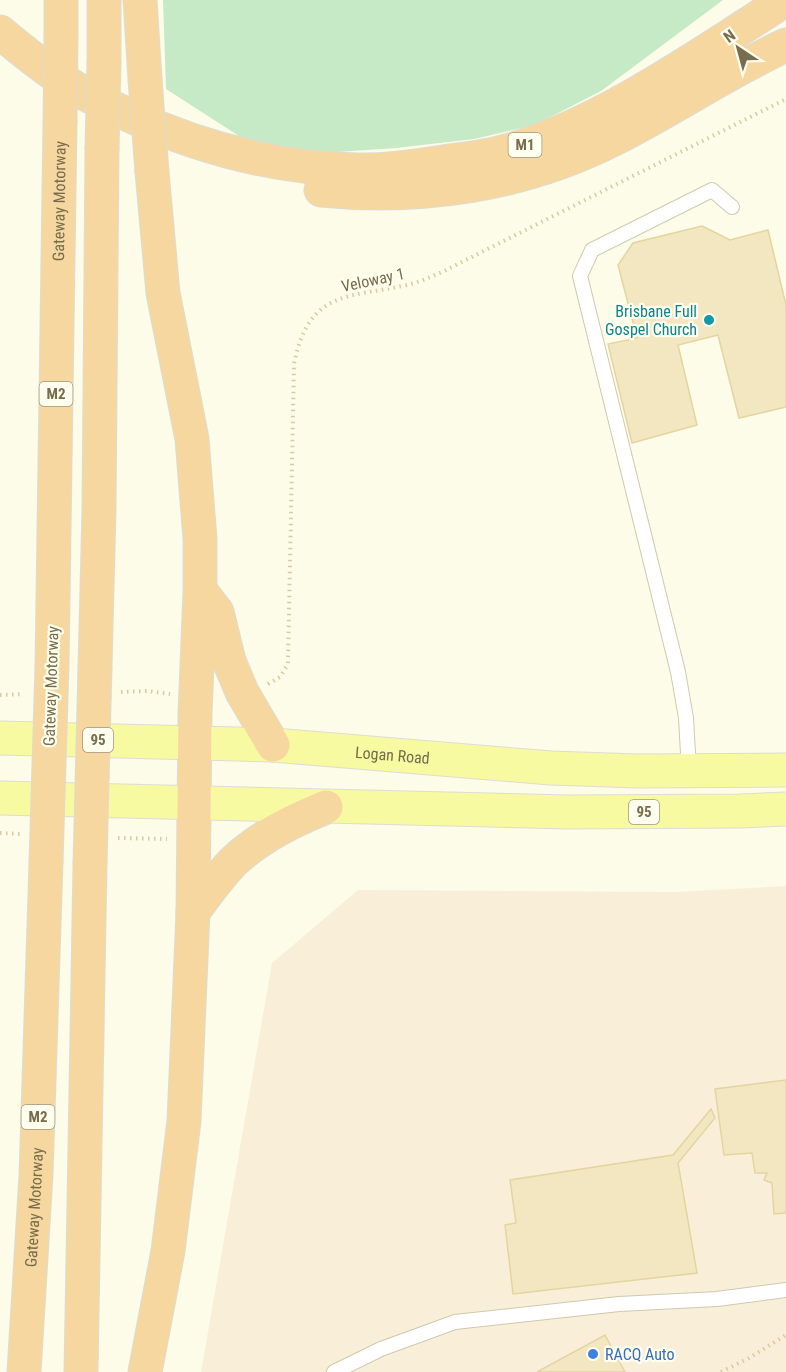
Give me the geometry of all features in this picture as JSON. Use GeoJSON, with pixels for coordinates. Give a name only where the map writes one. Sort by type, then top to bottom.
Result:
{"type":"FeatureCollection","features":[{"type":"Feature","properties":{"kind":"highway","name":"Gateway Motorway"},"geometry":{"type":"LineString","coordinates":[[24,1372],[36,1174],[52,666],[61,0]]}},
{"type":"Feature","properties":{"kind":"highway"},"geometry":{"type":"LineString","coordinates":[[81,1372],[99,510],[104,0]]}},
{"type":"Feature","properties":{"kind":"highway"},"geometry":{"type":"LineString","coordinates":[[140,0],[163,293],[192,439],[199,518],[200,591],[188,1069],[183,1131],[168,1251],[145,1372]]}},
{"type":"Feature","properties":{"kind":"highway","name":"M1"},"geometry":{"type":"LineString","coordinates":[[0,32],[61,79],[95,99],[179,136],[230,153],[316,167],[358,170],[474,158],[506,151],[578,123],[633,94],[785,0]]}},
{"type":"Feature","properties":{"kind":"highway"},"geometry":{"type":"LineString","coordinates":[[230,153],[271,183],[297,188],[388,193],[446,189],[487,183],[526,174],[612,140],[786,45]]}},
{"type":"Feature","properties":{"kind":"highway"},"geometry":{"type":"LineString","coordinates":[[200,591],[217,612],[233,673],[246,701],[273,745]]}},
{"type":"Feature","properties":{"kind":"highway"},"geometry":{"type":"LineString","coordinates":[[193,912],[233,863],[257,842],[289,822],[326,807]]}},
{"type":"Feature","properties":{"kind":"main road","name":"Logan Road"},"geometry":{"type":"LineString","coordinates":[[0,738],[273,745],[551,768],[689,771],[786,770]]}},
{"type":"Feature","properties":{"kind":"main road","name":"95"},"geometry":{"type":"LineString","coordinates":[[0,798],[622,812],[786,809]]}},
{"type":"Feature","properties":{"kind":"lane"},"geometry":{"type":"LineString","coordinates":[[689,771],[686,718],[678,672],[580,276],[592,250],[712,190],[732,207]]}},
{"type":"Feature","properties":{"kind":"lane"},"geometry":{"type":"LineString","coordinates":[[334,1372],[381,1349],[455,1322],[619,1304],[717,1299],[786,1290]]}},
{"type":"Feature","properties":{"kind":"path","name":"Veloway 1"},"geometry":{"type":"LineString","coordinates":[[263,686],[280,677],[288,664],[294,364],[304,332],[313,318],[335,300],[352,294],[410,285],[446,270],[786,99]]}},
{"type":"Feature","properties":{"kind":"path"},"geometry":{"type":"LineString","coordinates":[[721,1372],[786,1335]]}},
{"type":"Feature","properties":{"kind":"shaded area"},"geometry":{"type":"Polygon","coordinates":[[[786,886],[786,1372],[201,1372],[272,963],[358,890],[676,892],[786,886]]]}},
{"type":"Feature","properties":{"kind":"green space"},"geometry":{"type":"Polygon","coordinates":[[[163,0],[723,0],[601,91],[535,125],[474,139],[323,153],[253,145],[166,89],[163,0]]]}},
{"type":"Feature","properties":{"kind":"building","name":"Brisbane Full Gospel Church"},"geometry":{"type":"Polygon","coordinates":[[[702,226],[730,240],[768,230],[786,305],[786,407],[739,418],[718,335],[678,345],[697,425],[632,443],[608,344],[637,338],[618,265],[633,243],[702,226]]]}},
{"type":"Feature","properties":{"kind":"building"},"geometry":{"type":"Polygon","coordinates":[[[786,1080],[786,1213],[774,1214],[772,1183],[764,1180],[767,1173],[755,1173],[752,1153],[724,1155],[715,1089],[786,1080]]]}},
{"type":"Feature","properties":{"kind":"building"},"geometry":{"type":"Polygon","coordinates":[[[711,1109],[715,1118],[678,1163],[697,1273],[513,1294],[505,1225],[516,1223],[510,1180],[673,1155],[711,1109]]]}},
{"type":"Feature","properties":{"kind":"building","name":"RACQ Auto"},"geometry":{"type":"Polygon","coordinates":[[[605,1335],[625,1372],[537,1372],[605,1335]]]}},
{"type":"Feature","properties":{"kind":"place","name":"Brisbane Full Gospel Church"},"geometry":{"type":"Point","coordinates":[709,320]}},
{"type":"Feature","properties":{"kind":"place","name":"RACQ Auto"},"geometry":{"type":"Point","coordinates":[593,1354]}}]}
